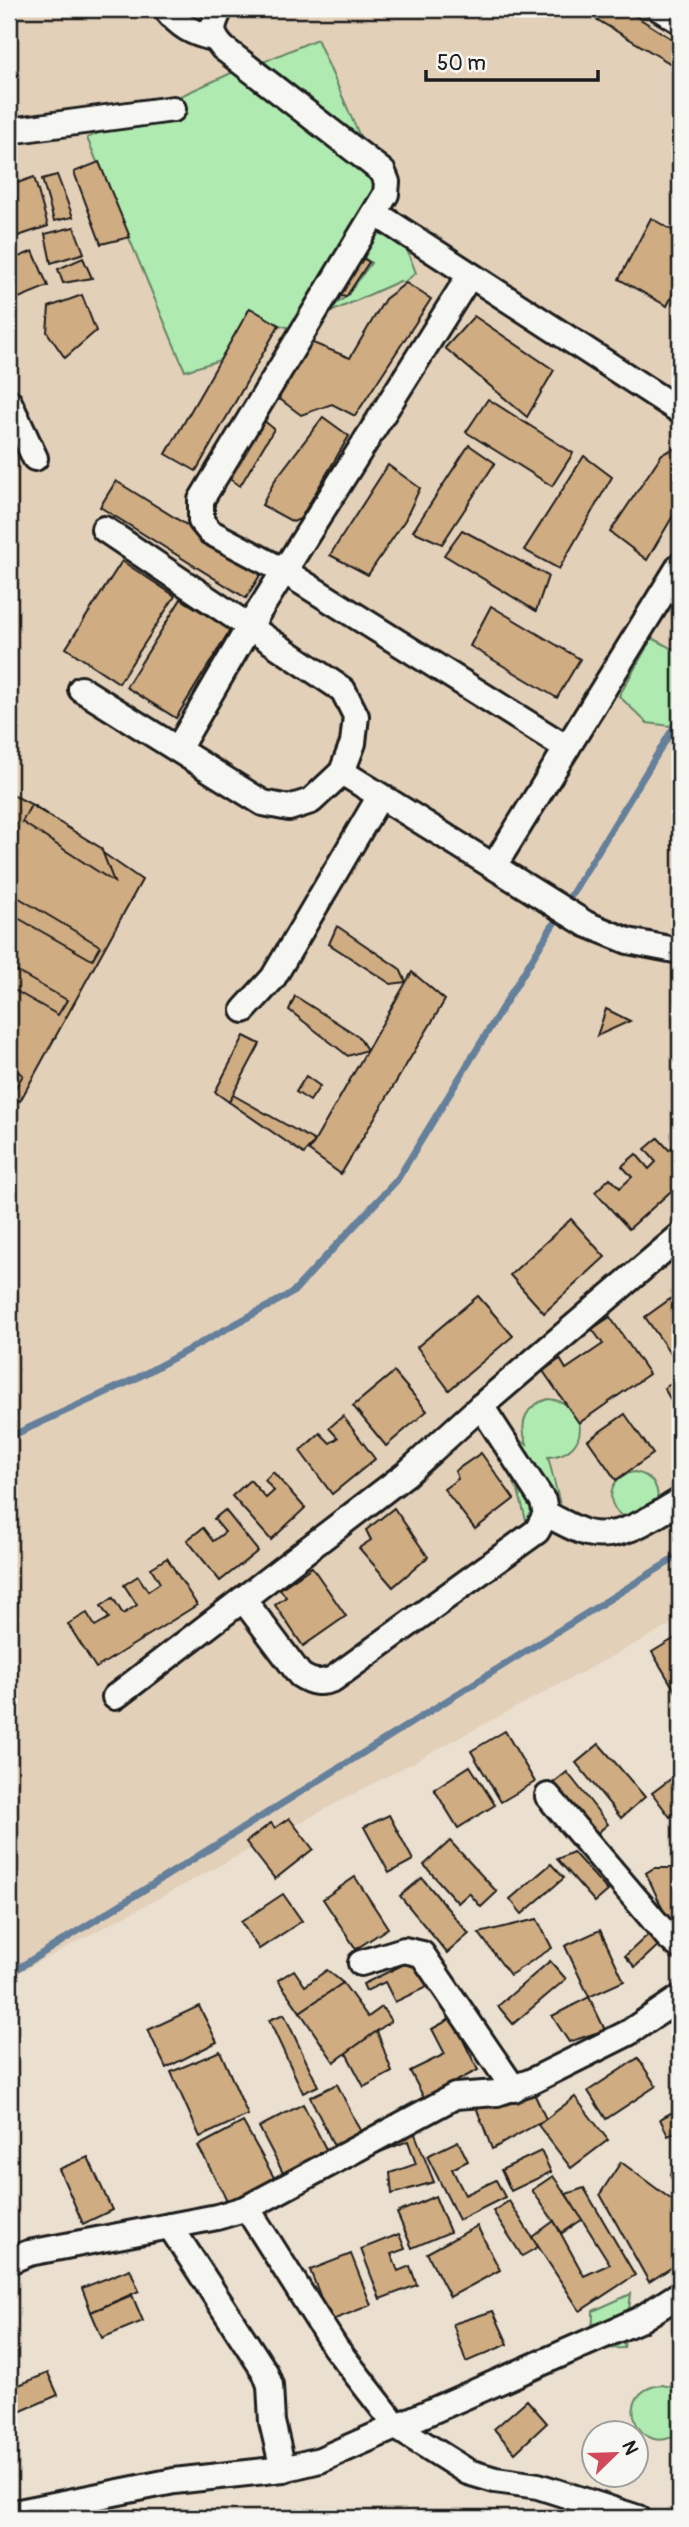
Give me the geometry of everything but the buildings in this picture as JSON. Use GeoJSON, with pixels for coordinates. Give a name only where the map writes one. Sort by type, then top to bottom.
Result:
{"type":"FeatureCollection","features":[{"type":"Feature","properties":{"kind":"street"},"geometry":{"type":"LineString","coordinates":[[166,9],[174,20],[195,34],[214,38]]}},
{"type":"Feature","properties":{"kind":"street"},"geometry":{"type":"LineString","coordinates":[[220,9],[212,30],[214,38],[223,48],[383,172],[387,182],[387,194],[201,500],[201,521],[210,532],[284,571],[567,748]]}},
{"type":"Feature","properties":{"kind":"street"},"geometry":{"type":"LineString","coordinates":[[660,9],[680,21]]}},
{"type":"Feature","properties":{"kind":"street"},"geometry":{"type":"LineString","coordinates":[[9,131],[173,109]]}},
{"type":"Feature","properties":{"kind":"street"},"geometry":{"type":"LineString","coordinates":[[375,213],[680,411]]}},
{"type":"Feature","properties":{"kind":"street"},"geometry":{"type":"LineString","coordinates":[[178,749],[249,627],[470,275]]}},
{"type":"Feature","properties":{"kind":"street"},"geometry":{"type":"LineString","coordinates":[[9,402],[35,458]]}},
{"type":"Feature","properties":{"kind":"street"},"geometry":{"type":"LineString","coordinates":[[81,689],[263,803],[289,808],[311,801],[342,772],[353,743],[356,716],[343,690],[104,529]]}},
{"type":"Feature","properties":{"kind":"street"},"geometry":{"type":"LineString","coordinates":[[494,866],[680,565]]}},
{"type":"Feature","properties":{"kind":"street"},"geometry":{"type":"LineString","coordinates":[[342,772],[586,924],[628,941],[680,951]]}},
{"type":"Feature","properties":{"kind":"street"},"geometry":{"type":"LineString","coordinates":[[244,1010],[273,978],[380,796]]}},
{"type":"Feature","properties":{"kind":"street"},"geometry":{"type":"LineString","coordinates":[[115,1697],[406,1475],[481,1406],[680,1236]]}},
{"type":"Feature","properties":{"kind":"street"},"geometry":{"type":"LineString","coordinates":[[243,1599],[300,1675],[310,1681],[323,1683],[333,1679],[537,1531],[547,1514],[543,1501],[481,1406]]}},
{"type":"Feature","properties":{"kind":"street"},"geometry":{"type":"LineString","coordinates":[[547,1514],[587,1533],[610,1534],[639,1525],[680,1501]]}},
{"type":"Feature","properties":{"kind":"street"},"geometry":{"type":"LineString","coordinates":[[548,1796],[669,1938],[680,1947]]}},
{"type":"Feature","properties":{"kind":"street"},"geometry":{"type":"LineString","coordinates":[[361,1963],[404,1951],[422,1954],[514,2089]]}},
{"type":"Feature","properties":{"kind":"street"},"geometry":{"type":"LineString","coordinates":[[9,2261],[29,2253],[217,2217],[247,2208],[455,2096],[514,2089],[628,2033],[680,1998]]}},
{"type":"Feature","properties":{"kind":"street"},"geometry":{"type":"LineString","coordinates":[[247,2208],[335,2347],[398,2428],[468,2472],[495,2480],[538,2486],[638,2518]]}},
{"type":"Feature","properties":{"kind":"street"},"geometry":{"type":"LineString","coordinates":[[170,2226],[265,2372],[270,2385],[272,2422],[283,2469]]}},
{"type":"Feature","properties":{"kind":"street"},"geometry":{"type":"LineString","coordinates":[[9,2514],[174,2482],[283,2469],[320,2460],[639,2320],[680,2294]]}},
{"type":"Feature","properties":{"kind":"shaded area"},"geometry":{"type":"Polygon","coordinates":[[[9,9],[680,9],[680,1620],[9,1978],[9,9]]]}},
{"type":"Feature","properties":{"kind":"green space"},"geometry":{"type":"Polygon","coordinates":[[[317,39],[368,155],[375,165],[376,218],[399,229],[416,273],[403,283],[400,281],[315,319],[346,297],[371,263],[358,253],[303,331],[279,325],[250,308],[220,360],[185,371],[87,138],[247,66],[249,68],[317,39]]]}},
{"type":"Feature","properties":{"kind":"green space"},"geometry":{"type":"Polygon","coordinates":[[[652,638],[680,653],[680,710],[671,726],[647,723],[619,696],[652,638]]]}},
{"type":"Feature","properties":{"kind":"green space"},"geometry":{"type":"Polygon","coordinates":[[[548,1399],[562,1402],[572,1409],[580,1428],[578,1439],[572,1448],[562,1454],[548,1457],[561,1508],[547,1531],[526,1520],[518,1490],[502,1463],[511,1438],[527,1444],[523,1429],[526,1416],[534,1406],[548,1399]]]}},
{"type":"Feature","properties":{"kind":"green space"},"geometry":{"type":"Polygon","coordinates":[[[635,1472],[651,1480],[657,1489],[657,1500],[656,1507],[629,1520],[615,1508],[611,1493],[618,1479],[635,1472]]]}},
{"type":"Feature","properties":{"kind":"green space"},"geometry":{"type":"Polygon","coordinates":[[[631,2294],[624,2348],[592,2349],[593,2311],[631,2294]]]}},
{"type":"Feature","properties":{"kind":"green space"},"geometry":{"type":"Polygon","coordinates":[[[662,2385],[680,2393],[680,2432],[665,2439],[650,2437],[650,2418],[635,2418],[634,2410],[637,2399],[646,2390],[662,2385]]]}},
{"type":"Feature","properties":{"kind":"waterway"},"geometry":{"type":"LineString","coordinates":[[9,1437],[135,1379],[292,1293],[397,1180],[680,717]]}},
{"type":"Feature","properties":{"kind":"waterway"},"geometry":{"type":"LineString","coordinates":[[9,1974],[680,1555]]}}]}
